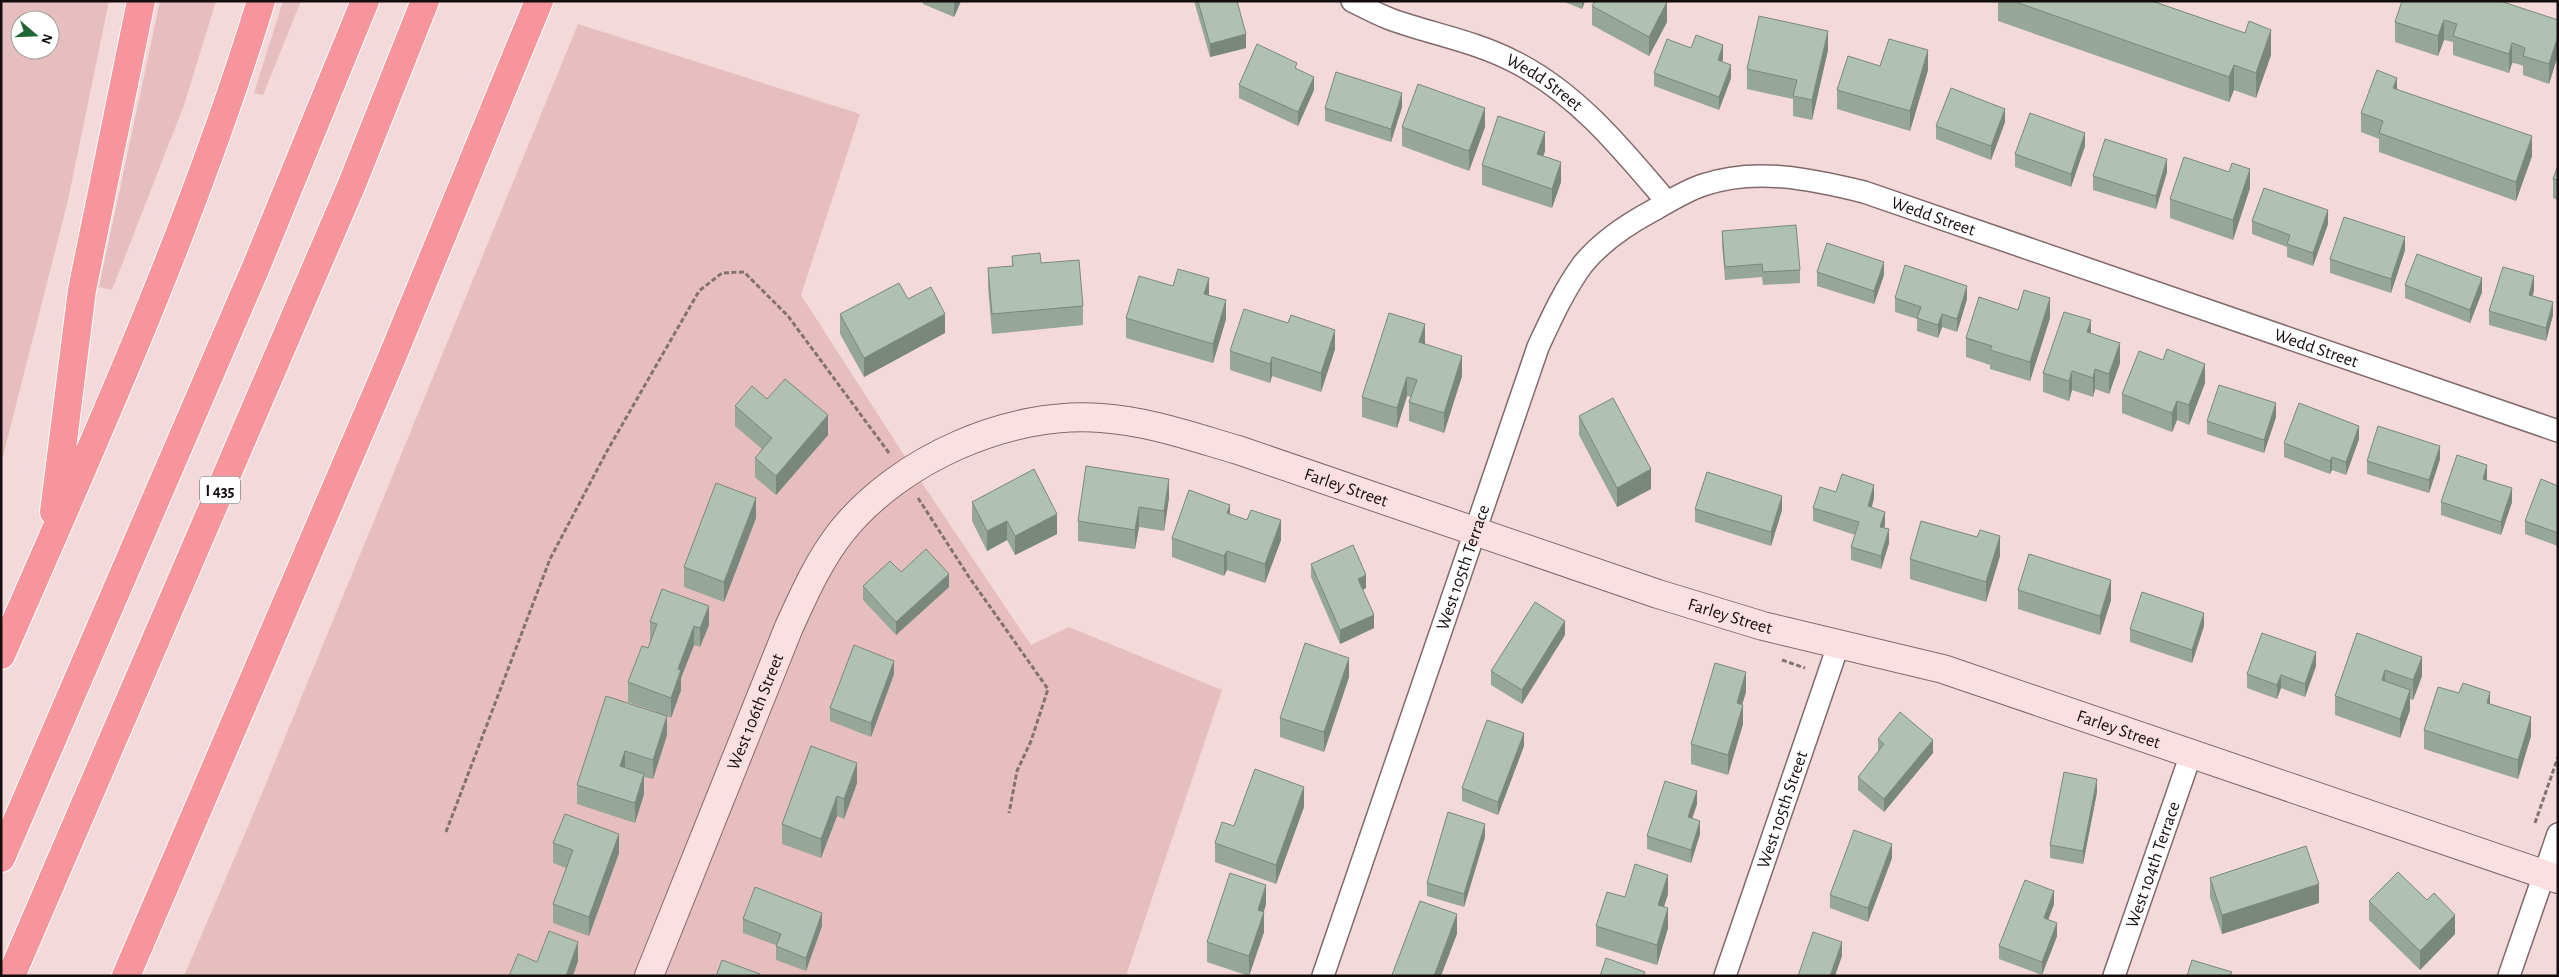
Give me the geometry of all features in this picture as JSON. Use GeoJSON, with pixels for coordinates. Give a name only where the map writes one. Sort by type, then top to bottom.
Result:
{"type":"FeatureCollection","features":[{"type":"Feature","properties":{"kind":"highway"},"geometry":{"type":"LineString","coordinates":[[50,544],[82,290],[141,1]]}},
{"type":"Feature","properties":{"kind":"highway"},"geometry":{"type":"LineString","coordinates":[[1,655],[171,258],[212,150],[261,1]]}},
{"type":"Feature","properties":{"kind":"highway"},"geometry":{"type":"LineString","coordinates":[[1,858],[249,284],[365,1]]}},
{"type":"Feature","properties":{"kind":"highway","name":"I 435"},"geometry":{"type":"LineString","coordinates":[[11,976],[352,184],[425,1]]}},
{"type":"Feature","properties":{"kind":"highway"},"geometry":{"type":"LineString","coordinates":[[126,976],[390,362],[539,1]]}},
{"type":"Feature","properties":{"kind":"street","name":"Wedd Street"},"geometry":{"type":"LineString","coordinates":[[1352,1],[1389,19],[1462,40],[1515,62],[1561,90],[1602,126],[1667,202],[1702,185],[1741,177],[1792,177],[1826,182],[1864,192],[2558,431]]}},
{"type":"Feature","properties":{"kind":"street","name":"West 105th Terrace"},"geometry":{"type":"LineString","coordinates":[[1323,976],[1538,348],[1564,292],[1584,263],[1610,237],[1667,202]]}},
{"type":"Feature","properties":{"kind":"street","name":"Farley Street"},"geometry":{"type":"LineString","coordinates":[[904,475],[946,451],[991,432],[1045,420],[1100,418],[1126,420],[1174,431],[1677,600],[1763,626],[1943,669],[2551,877]]}},
{"type":"Feature","properties":{"kind":"street","name":"West 106th Street"},"geometry":{"type":"LineString","coordinates":[[649,976],[789,627],[814,574],[842,531],[867,504],[904,475]]}},
{"type":"Feature","properties":{"kind":"street","name":"West 105th Street"},"geometry":{"type":"LineString","coordinates":[[1725,976],[1839,643]]}},
{"type":"Feature","properties":{"kind":"street","name":"West 104th Terrace"},"geometry":{"type":"LineString","coordinates":[[2114,976],[2191,754]]}},
{"type":"Feature","properties":{"kind":"street"},"geometry":{"type":"LineString","coordinates":[[2509,976],[2551,877],[2558,834]]}},
{"type":"Feature","properties":{"kind":"path"},"geometry":{"type":"LineString","coordinates":[[446,832],[550,560],[607,451],[699,291],[722,273],[744,272],[788,316],[830,375],[887,449],[969,577],[1048,689],[1030,741],[1017,771],[1008,813]]}},
{"type":"Feature","properties":{"kind":"path"},"geometry":{"type":"LineString","coordinates":[[2532,833],[2558,757]]}},
{"type":"Feature","properties":{"kind":"shaded area"},"geometry":{"type":"Polygon","coordinates":[[[1,1],[109,1],[68,200],[1,464],[1,1]]]}},
{"type":"Feature","properties":{"kind":"shaded area"},"geometry":{"type":"Polygon","coordinates":[[[160,1],[216,1],[184,105],[112,290],[99,287],[160,1]]]}},
{"type":"Feature","properties":{"kind":"shaded area"},"geometry":{"type":"Polygon","coordinates":[[[283,1],[301,1],[263,95],[254,93],[283,1]]]}},
{"type":"Feature","properties":{"kind":"shaded area"},"geometry":{"type":"Polygon","coordinates":[[[578,24],[860,114],[801,295],[922,483],[1031,645],[1069,627],[1222,690],[1126,976],[184,976],[258,803],[578,24]]]}},
{"type":"Feature","properties":{"kind":"building"},"geometry":{"type":"Polygon","coordinates":[[[1198,1],[1237,1],[1246,34],[1210,44],[1198,1]]]}},
{"type":"Feature","properties":{"kind":"building"},"geometry":{"type":"Polygon","coordinates":[[[1595,1],[1667,2],[1649,37],[1592,6],[1595,1]]]}},
{"type":"Feature","properties":{"kind":"building"},"geometry":{"type":"Polygon","coordinates":[[[2013,1],[2152,1],[2245,33],[2249,21],[2271,30],[2256,73],[2234,65],[2229,77],[2013,1]]]}},
{"type":"Feature","properties":{"kind":"building"},"geometry":{"type":"Polygon","coordinates":[[[2402,1],[2500,1],[2558,20],[2558,36],[2549,64],[2523,56],[2525,48],[2512,43],[2509,54],[2453,36],[2457,24],[2444,20],[2438,36],[2395,22],[2402,1]]]}},
{"type":"Feature","properties":{"kind":"building"},"geometry":{"type":"Polygon","coordinates":[[[1759,16],[1828,31],[1812,100],[1793,96],[1797,80],[1747,69],[1759,16]]]}},
{"type":"Feature","properties":{"kind":"building"},"geometry":{"type":"Polygon","coordinates":[[[1696,35],[1723,45],[1718,60],[1731,65],[1719,97],[1654,73],[1667,39],[1691,48],[1696,35]]]}},
{"type":"Feature","properties":{"kind":"building"},"geometry":{"type":"Polygon","coordinates":[[[1889,39],[1928,50],[1910,111],[1837,90],[1848,56],[1880,66],[1889,39]]]}},
{"type":"Feature","properties":{"kind":"building"},"geometry":{"type":"Polygon","coordinates":[[[1257,44],[1297,63],[1295,68],[1314,77],[1298,112],[1239,85],[1257,44]]]}},
{"type":"Feature","properties":{"kind":"building"},"geometry":{"type":"Polygon","coordinates":[[[2377,70],[2397,78],[2393,88],[2532,136],[2516,182],[2379,133],[2383,121],[2361,113],[2377,70]]]}},
{"type":"Feature","properties":{"kind":"building"},"geometry":{"type":"Polygon","coordinates":[[[1336,72],[1402,93],[1391,129],[1325,108],[1336,72]]]}},
{"type":"Feature","properties":{"kind":"building"},"geometry":{"type":"Polygon","coordinates":[[[1418,84],[1485,108],[1469,151],[1402,127],[1418,84]]]}},
{"type":"Feature","properties":{"kind":"building"},"geometry":{"type":"Polygon","coordinates":[[[1951,88],[2005,109],[1991,146],[1936,126],[1951,88]]]}},
{"type":"Feature","properties":{"kind":"building"},"geometry":{"type":"Polygon","coordinates":[[[2030,113],[2085,133],[2071,174],[2015,154],[2030,113]]]}},
{"type":"Feature","properties":{"kind":"building"},"geometry":{"type":"Polygon","coordinates":[[[1498,116],[1545,132],[1537,154],[1561,162],[1552,189],[1482,165],[1498,116]]]}},
{"type":"Feature","properties":{"kind":"building"},"geometry":{"type":"Polygon","coordinates":[[[2105,139],[2167,159],[2156,196],[2093,176],[2105,139]]]}},
{"type":"Feature","properties":{"kind":"building"},"geometry":{"type":"Polygon","coordinates":[[[2184,157],[2229,172],[2232,163],[2250,169],[2233,220],[2170,199],[2184,157]]]}},
{"type":"Feature","properties":{"kind":"building"},"geometry":{"type":"Polygon","coordinates":[[[2558,165],[2558,180],[2553,179],[2558,165]]]}},
{"type":"Feature","properties":{"kind":"building"},"geometry":{"type":"Polygon","coordinates":[[[2264,188],[2328,210],[2313,253],[2287,244],[2290,235],[2252,221],[2264,188]]]}},
{"type":"Feature","properties":{"kind":"building"},"geometry":{"type":"Polygon","coordinates":[[[2344,217],[2405,237],[2391,279],[2330,259],[2344,217]]]}},
{"type":"Feature","properties":{"kind":"building"},"geometry":{"type":"Polygon","coordinates":[[[1796,225],[1800,270],[1763,272],[1762,264],[1725,267],[1722,231],[1796,225]]]}},
{"type":"Feature","properties":{"kind":"building"},"geometry":{"type":"Polygon","coordinates":[[[1827,243],[1884,262],[1874,291],[1817,272],[1827,243]]]}},
{"type":"Feature","properties":{"kind":"building"},"geometry":{"type":"Polygon","coordinates":[[[1040,253],[1041,263],[1079,260],[1083,306],[992,314],[988,268],[1013,266],[1012,256],[1040,253]]]}},
{"type":"Feature","properties":{"kind":"building"},"geometry":{"type":"Polygon","coordinates":[[[2417,254],[2482,278],[2470,310],[2405,285],[2417,254]]]}},
{"type":"Feature","properties":{"kind":"building"},"geometry":{"type":"Polygon","coordinates":[[[1905,265],[1967,286],[1957,319],[1942,314],[1938,325],[1917,318],[1921,307],[1895,298],[1905,265]]]}},
{"type":"Feature","properties":{"kind":"building"},"geometry":{"type":"Polygon","coordinates":[[[2503,267],[2534,276],[2529,295],[2553,302],[2546,328],[2489,311],[2503,267]]]}},
{"type":"Feature","properties":{"kind":"building"},"geometry":{"type":"Polygon","coordinates":[[[1178,269],[1209,278],[1204,294],[1226,300],[1213,344],[1126,318],[1139,276],[1173,286],[1178,269]]]}},
{"type":"Feature","properties":{"kind":"building"},"geometry":{"type":"Polygon","coordinates":[[[899,283],[908,299],[931,287],[945,314],[864,358],[840,314],[899,283]]]}},
{"type":"Feature","properties":{"kind":"building"},"geometry":{"type":"Polygon","coordinates":[[[2024,290],[2050,298],[2030,362],[1990,350],[1992,346],[1966,338],[1979,297],[2018,310],[2024,290]]]}},
{"type":"Feature","properties":{"kind":"building"},"geometry":{"type":"Polygon","coordinates":[[[1244,309],[1288,323],[1291,315],[1335,330],[1321,373],[1272,357],[1270,364],[1230,351],[1244,309]]]}},
{"type":"Feature","properties":{"kind":"building"},"geometry":{"type":"Polygon","coordinates":[[[2064,312],[2091,320],[2087,332],[2120,343],[2109,374],[2095,369],[2093,378],[2072,371],[2069,381],[2043,373],[2064,312]]]}},
{"type":"Feature","properties":{"kind":"building"},"geometry":{"type":"Polygon","coordinates":[[[1389,313],[1425,324],[1419,342],[1462,356],[1444,413],[1409,402],[1417,380],[1407,377],[1397,408],[1362,397],[1389,313]]]}},
{"type":"Feature","properties":{"kind":"building"},"geometry":{"type":"Polygon","coordinates":[[[2167,349],[2205,364],[2189,405],[2177,401],[2172,413],[2122,394],[2139,351],[2163,360],[2167,349]]]}},
{"type":"Feature","properties":{"kind":"building"},"geometry":{"type":"Polygon","coordinates":[[[785,379],[828,415],[776,476],[755,458],[772,438],[735,406],[752,386],[767,399],[785,379]]]}},
{"type":"Feature","properties":{"kind":"building"},"geometry":{"type":"Polygon","coordinates":[[[2219,385],[2276,403],[2264,440],[2207,421],[2219,385]]]}},
{"type":"Feature","properties":{"kind":"building"},"geometry":{"type":"Polygon","coordinates":[[[1613,398],[1651,469],[1617,488],[1579,416],[1613,398]]]}},
{"type":"Feature","properties":{"kind":"building"},"geometry":{"type":"Polygon","coordinates":[[[2299,403],[2359,426],[2346,462],[2332,457],[2330,461],[2284,443],[2299,403]]]}},
{"type":"Feature","properties":{"kind":"building"},"geometry":{"type":"Polygon","coordinates":[[[2378,426],[2440,446],[2429,480],[2367,461],[2378,426]]]}},
{"type":"Feature","properties":{"kind":"building"},"geometry":{"type":"Polygon","coordinates":[[[2457,455],[2487,465],[2483,479],[2512,488],[2501,522],[2441,502],[2457,455]]]}},
{"type":"Feature","properties":{"kind":"building"},"geometry":{"type":"Polygon","coordinates":[[[1086,466],[1169,479],[1164,511],[1139,507],[1135,530],[1078,521],[1086,466]]]}},
{"type":"Feature","properties":{"kind":"building"},"geometry":{"type":"Polygon","coordinates":[[[1034,469],[1057,514],[1015,536],[1007,521],[987,531],[972,502],[1034,469]]]}},
{"type":"Feature","properties":{"kind":"building"},"geometry":{"type":"Polygon","coordinates":[[[1707,472],[1782,496],[1771,532],[1695,509],[1707,472]]]}},
{"type":"Feature","properties":{"kind":"building"},"geometry":{"type":"Polygon","coordinates":[[[1842,474],[1874,485],[1868,506],[1885,512],[1880,527],[1889,529],[1881,556],[1851,547],[1859,522],[1813,508],[1820,487],[1836,492],[1842,474]]]}},
{"type":"Feature","properties":{"kind":"building"},"geometry":{"type":"Polygon","coordinates":[[[2541,479],[2558,486],[2558,533],[2525,521],[2541,479]]]}},
{"type":"Feature","properties":{"kind":"building"},"geometry":{"type":"Polygon","coordinates":[[[716,483],[756,498],[724,582],[684,567],[716,483]]]}},
{"type":"Feature","properties":{"kind":"building"},"geometry":{"type":"Polygon","coordinates":[[[1189,490],[1230,505],[1227,513],[1247,520],[1251,510],[1281,520],[1265,564],[1227,551],[1224,556],[1172,538],[1189,490]]]}},
{"type":"Feature","properties":{"kind":"building"},"geometry":{"type":"Polygon","coordinates":[[[1921,521],[1977,537],[1980,530],[2000,536],[1986,582],[1910,559],[1921,521]]]}},
{"type":"Feature","properties":{"kind":"building"},"geometry":{"type":"Polygon","coordinates":[[[1353,545],[1366,575],[1358,579],[1374,615],[1340,630],[1311,564],[1353,545]]]}},
{"type":"Feature","properties":{"kind":"building"},"geometry":{"type":"Polygon","coordinates":[[[926,549],[949,574],[896,622],[863,586],[890,561],[901,572],[926,549]]]}},
{"type":"Feature","properties":{"kind":"building"},"geometry":{"type":"Polygon","coordinates":[[[2029,554],[2111,580],[2100,616],[2018,590],[2029,554]]]}},
{"type":"Feature","properties":{"kind":"building"},"geometry":{"type":"Polygon","coordinates":[[[662,589],[709,606],[700,628],[694,626],[678,669],[681,670],[671,698],[628,682],[642,646],[648,648],[657,624],[650,622],[662,589]]]}},
{"type":"Feature","properties":{"kind":"building"},"geometry":{"type":"Polygon","coordinates":[[[2142,592],[2204,613],[2192,650],[2130,629],[2142,592]]]}},
{"type":"Feature","properties":{"kind":"building"},"geometry":{"type":"Polygon","coordinates":[[[1535,602],[1565,621],[1522,690],[1491,671],[1535,602]]]}},
{"type":"Feature","properties":{"kind":"building"},"geometry":{"type":"Polygon","coordinates":[[[2262,633],[2316,652],[2305,684],[2281,675],[2277,685],[2247,674],[2262,633]]]}},
{"type":"Feature","properties":{"kind":"building"},"geometry":{"type":"Polygon","coordinates":[[[2357,633],[2422,657],[2413,680],[2385,670],[2382,680],[2410,690],[2400,719],[2335,696],[2357,633]]]}},
{"type":"Feature","properties":{"kind":"building"},"geometry":{"type":"Polygon","coordinates":[[[1305,643],[1349,658],[1324,732],[1280,718],[1305,643]]]}},
{"type":"Feature","properties":{"kind":"building"},"geometry":{"type":"Polygon","coordinates":[[[854,645],[894,661],[871,723],[830,708],[854,645]]]}},
{"type":"Feature","properties":{"kind":"building"},"geometry":{"type":"Polygon","coordinates":[[[1715,663],[1746,672],[1737,703],[1743,705],[1728,755],[1691,744],[1715,663]]]}},
{"type":"Feature","properties":{"kind":"building"},"geometry":{"type":"Polygon","coordinates":[[[2463,683],[2490,692],[2487,703],[2531,717],[2518,760],[2424,730],[2438,687],[2459,693],[2463,683]]]}},
{"type":"Feature","properties":{"kind":"building"},"geometry":{"type":"Polygon","coordinates":[[[606,696],[667,716],[653,760],[625,751],[620,766],[644,774],[635,803],[577,785],[606,696]]]}},
{"type":"Feature","properties":{"kind":"building"},"geometry":{"type":"Polygon","coordinates":[[[1900,712],[1933,740],[1884,799],[1858,777],[1884,744],[1878,739],[1900,712]]]}},
{"type":"Feature","properties":{"kind":"building"},"geometry":{"type":"Polygon","coordinates":[[[1487,720],[1524,733],[1498,802],[1462,788],[1487,720]]]}},
{"type":"Feature","properties":{"kind":"building"},"geometry":{"type":"Polygon","coordinates":[[[811,746],[857,763],[844,799],[837,796],[821,839],[782,824],[811,746]]]}},
{"type":"Feature","properties":{"kind":"building"},"geometry":{"type":"Polygon","coordinates":[[[1255,769],[1304,787],[1276,865],[1215,843],[1222,822],[1234,826],[1255,769]]]}},
{"type":"Feature","properties":{"kind":"building"},"geometry":{"type":"Polygon","coordinates":[[[2064,772],[2097,779],[2083,851],[2050,845],[2064,772]]]}},
{"type":"Feature","properties":{"kind":"building"},"geometry":{"type":"Polygon","coordinates":[[[1665,781],[1697,791],[1688,817],[1700,821],[1691,850],[1647,836],[1665,781]]]}},
{"type":"Feature","properties":{"kind":"building"},"geometry":{"type":"Polygon","coordinates":[[[1448,812],[1485,824],[1464,894],[1427,883],[1448,812]]]}},
{"type":"Feature","properties":{"kind":"building"},"geometry":{"type":"Polygon","coordinates":[[[565,814],[619,834],[589,917],[553,904],[573,850],[553,843],[565,814]]]}},
{"type":"Feature","properties":{"kind":"building"},"geometry":{"type":"Polygon","coordinates":[[[1854,830],[1892,844],[1868,908],[1830,895],[1854,830]]]}},
{"type":"Feature","properties":{"kind":"building"},"geometry":{"type":"Polygon","coordinates":[[[2306,846],[2319,884],[2222,915],[2210,878],[2306,846]]]}},
{"type":"Feature","properties":{"kind":"building"},"geometry":{"type":"Polygon","coordinates":[[[1635,864],[1668,875],[1658,905],[1668,908],[1657,945],[1596,926],[1607,892],[1625,897],[1635,864]]]}},
{"type":"Feature","properties":{"kind":"building"},"geometry":{"type":"Polygon","coordinates":[[[2398,872],[2427,900],[2434,893],[2455,915],[2420,951],[2369,901],[2398,872]]]}},
{"type":"Feature","properties":{"kind":"building"},"geometry":{"type":"Polygon","coordinates":[[[1230,873],[1266,885],[1258,910],[1264,912],[1249,956],[1207,942],[1230,873]]]}},
{"type":"Feature","properties":{"kind":"building"},"geometry":{"type":"Polygon","coordinates":[[[2025,880],[2054,891],[2044,918],[2057,923],[2042,962],[1999,946],[2025,880]]]}},
{"type":"Feature","properties":{"kind":"building"},"geometry":{"type":"Polygon","coordinates":[[[755,887],[822,913],[806,958],[776,946],[781,934],[743,919],[755,887]]]}},
{"type":"Feature","properties":{"kind":"building"},"geometry":{"type":"Polygon","coordinates":[[[1420,901],[1457,914],[1434,976],[1394,976],[1392,975],[1420,901]]]}},
{"type":"Feature","properties":{"kind":"building"},"geometry":{"type":"Polygon","coordinates":[[[549,931],[578,942],[566,976],[509,976],[518,954],[537,962],[549,931]]]}},
{"type":"Feature","properties":{"kind":"building"},"geometry":{"type":"Polygon","coordinates":[[[1813,932],[1842,942],[1830,976],[1798,976],[1813,932]]]}},
{"type":"Feature","properties":{"kind":"building"},"geometry":{"type":"Polygon","coordinates":[[[1606,958],[1645,972],[1643,976],[1600,976],[1606,958]]]}},
{"type":"Feature","properties":{"kind":"building"},"geometry":{"type":"Polygon","coordinates":[[[722,960],[760,974],[759,976],[716,976],[722,960]]]}},
{"type":"Feature","properties":{"kind":"building"},"geometry":{"type":"Polygon","coordinates":[[[2192,960],[2232,972],[2230,976],[2187,976],[2192,960]]]}}]}
